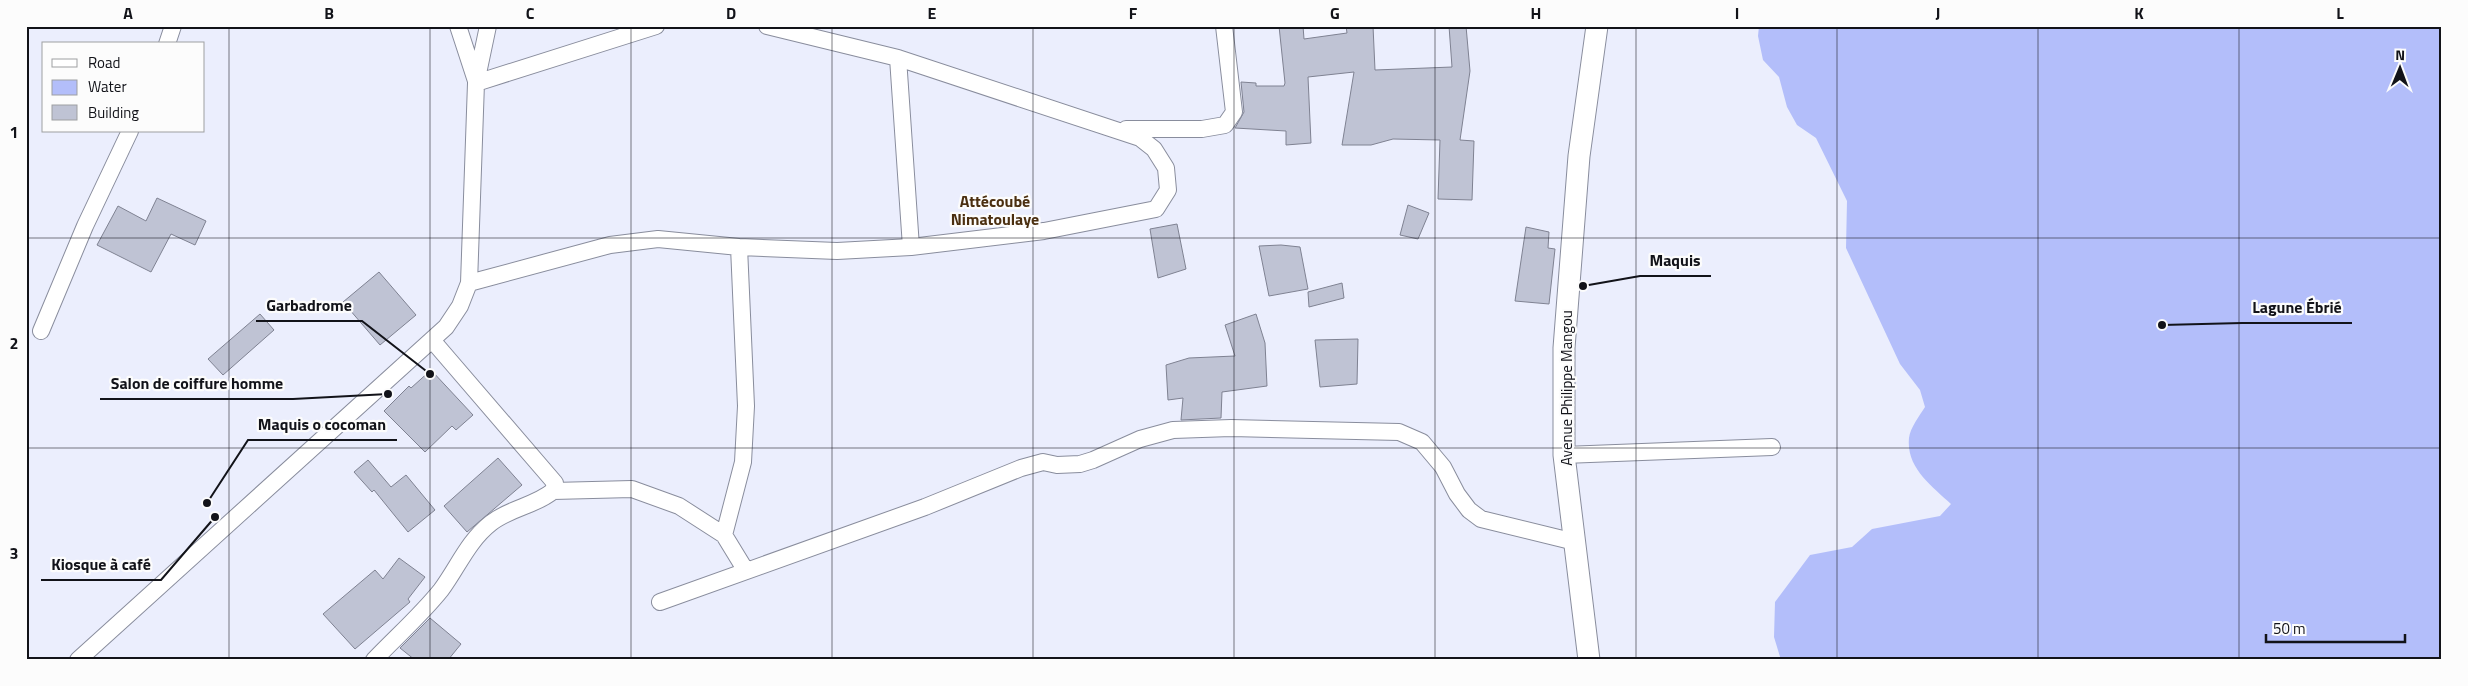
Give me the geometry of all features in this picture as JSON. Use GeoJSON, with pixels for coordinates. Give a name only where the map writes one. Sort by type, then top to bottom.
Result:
{"type":"FeatureCollection","features":[{"type":"Feature","properties":{"kind":"street"},"geometry":{"type":"LineString","coordinates":[[168,42],[173,26]]}},
{"type":"Feature","properties":{"kind":"street"},"geometry":{"type":"LineString","coordinates":[[458,26],[476,83]]}},
{"type":"Feature","properties":{"kind":"street"},"geometry":{"type":"LineString","coordinates":[[78,660],[432,340],[446,327],[460,306],[469,283],[476,83],[488,26]]}},
{"type":"Feature","properties":{"kind":"street"},"geometry":{"type":"LineString","coordinates":[[476,83],[656,26]]}},
{"type":"Feature","properties":{"kind":"street"},"geometry":{"type":"LineString","coordinates":[[469,283],[610,245],[658,239],[739,247],[837,251],[911,246],[1044,231],[1156,209],[1168,190],[1166,168],[1154,149],[1140,138],[898,58],[767,26]]}},
{"type":"Feature","properties":{"kind":"street"},"geometry":{"type":"LineString","coordinates":[[1111,129],[1202,129],[1225,125],[1234,112],[1224,26]]}},
{"type":"Feature","properties":{"kind":"street","name":"Avenue Philippe Mangou"},"geometry":{"type":"LineString","coordinates":[[1589,660],[1564,455],[1564,348],[1572,226],[1579,156],[1597,26]]}},
{"type":"Feature","properties":{"kind":"street"},"geometry":{"type":"LineString","coordinates":[[898,58],[911,246]]}},
{"type":"Feature","properties":{"kind":"street"},"geometry":{"type":"LineString","coordinates":[[41,331],[85,226],[130,132]]}},
{"type":"Feature","properties":{"kind":"street"},"geometry":{"type":"LineString","coordinates":[[724,535],[743,462],[746,406],[739,247]]}},
{"type":"Feature","properties":{"kind":"street"},"geometry":{"type":"LineString","coordinates":[[432,340],[555,483],[553,491]]}},
{"type":"Feature","properties":{"kind":"street"},"geometry":{"type":"LineString","coordinates":[[660,602],[925,507],[1020,468],[1043,462],[1057,465],[1080,464],[1140,439],[1173,430],[1399,432],[1422,442],[1443,467],[1468,510],[1481,519],[1575,542]]}},
{"type":"Feature","properties":{"kind":"street"},"geometry":{"type":"LineString","coordinates":[[1564,455],[1772,447]]}},
{"type":"Feature","properties":{"kind":"street"},"geometry":{"type":"LineString","coordinates":[[374,660],[423,611],[442,588],[477,536],[505,514],[553,491],[632,489],[680,506],[724,535],[746,571]]}},
{"type":"Feature","properties":{"kind":"water"},"geometry":{"type":"Polygon","coordinates":[[[1759,26],[2442,26],[2442,660],[1781,660],[1774,637],[1775,602],[1810,555],[1852,547],[1872,529],[1940,516],[1951,504],[1922,476],[1912,458],[1909,449],[1911,430],[1925,407],[1920,390],[1900,364],[1846,248],[1847,201],[1816,138],[1797,125],[1787,107],[1779,77],[1763,60],[1758,36],[1759,26]]]}},
{"type":"Feature","properties":{"kind":"building"},"geometry":{"type":"Polygon","coordinates":[[[1279,26],[1303,26],[1304,39],[1347,33],[1346,26],[1373,26],[1375,70],[1452,67],[1449,26],[1466,26],[1470,71],[1460,140],[1474,141],[1472,200],[1438,199],[1440,140],[1393,139],[1371,145],[1342,145],[1354,72],[1308,77],[1311,143],[1286,145],[1286,131],[1235,128],[1244,112],[1241,82],[1256,83],[1256,86],[1284,86],[1279,26]]]}},
{"type":"Feature","properties":{"kind":"building"},"geometry":{"type":"Polygon","coordinates":[[[157,198],[206,221],[195,245],[171,234],[151,272],[97,245],[118,206],[146,221],[157,198]]]}},
{"type":"Feature","properties":{"kind":"building"},"geometry":{"type":"Polygon","coordinates":[[[1408,205],[1429,213],[1418,239],[1400,235],[1408,205]]]}},
{"type":"Feature","properties":{"kind":"building"},"geometry":{"type":"Polygon","coordinates":[[[1177,224],[1186,269],[1158,278],[1150,229],[1177,224]]]}},
{"type":"Feature","properties":{"kind":"building"},"geometry":{"type":"Polygon","coordinates":[[[1526,227],[1549,232],[1548,248],[1555,249],[1549,304],[1515,301],[1526,227]]]}},
{"type":"Feature","properties":{"kind":"building"},"geometry":{"type":"Polygon","coordinates":[[[1281,245],[1300,247],[1308,289],[1269,296],[1259,246],[1281,245]]]}},
{"type":"Feature","properties":{"kind":"building"},"geometry":{"type":"Polygon","coordinates":[[[379,272],[416,315],[380,345],[343,302],[379,272]]]}},
{"type":"Feature","properties":{"kind":"building"},"geometry":{"type":"Polygon","coordinates":[[[1342,283],[1344,298],[1309,307],[1308,292],[1342,283]]]}},
{"type":"Feature","properties":{"kind":"building"},"geometry":{"type":"Polygon","coordinates":[[[260,314],[274,330],[223,375],[208,359],[260,314]]]}},
{"type":"Feature","properties":{"kind":"building"},"geometry":{"type":"Polygon","coordinates":[[[1256,314],[1265,343],[1267,386],[1222,392],[1221,418],[1181,420],[1183,398],[1168,400],[1166,365],[1189,358],[1235,356],[1225,325],[1256,314]]]}},
{"type":"Feature","properties":{"kind":"building"},"geometry":{"type":"Polygon","coordinates":[[[1358,339],[1357,384],[1320,387],[1315,340],[1358,339]]]}},
{"type":"Feature","properties":{"kind":"building"},"geometry":{"type":"Polygon","coordinates":[[[431,370],[473,415],[456,430],[452,426],[425,452],[384,411],[409,386],[411,388],[431,370]]]}},
{"type":"Feature","properties":{"kind":"building"},"geometry":{"type":"Polygon","coordinates":[[[498,458],[522,485],[467,532],[444,506],[498,458]]]}},
{"type":"Feature","properties":{"kind":"building"},"geometry":{"type":"Polygon","coordinates":[[[368,460],[391,487],[406,475],[435,510],[408,532],[374,490],[372,492],[354,472],[368,460]]]}},
{"type":"Feature","properties":{"kind":"building"},"geometry":{"type":"Polygon","coordinates":[[[399,558],[425,577],[408,599],[410,602],[355,649],[323,614],[375,570],[383,579],[399,558]]]}},
{"type":"Feature","properties":{"kind":"building"},"geometry":{"type":"Polygon","coordinates":[[[430,618],[461,644],[448,660],[415,660],[400,648],[430,618]]]}},
{"type":"Feature","properties":{"kind":"place","name":"Maquis"},"geometry":{"type":"Point","coordinates":[1583,286]}},
{"type":"Feature","properties":{"kind":"place","name":"Lagune Ébrié"},"geometry":{"type":"Point","coordinates":[2162,325]}},
{"type":"Feature","properties":{"kind":"place","name":"Garbadrome"},"geometry":{"type":"Point","coordinates":[430,374]}},
{"type":"Feature","properties":{"kind":"place","name":"Salon de coiffure homme"},"geometry":{"type":"Point","coordinates":[388,394]}},
{"type":"Feature","properties":{"kind":"place","name":"Maquis o cocoman"},"geometry":{"type":"Point","coordinates":[207,503]}},
{"type":"Feature","properties":{"kind":"place","name":"Kiosque à café"},"geometry":{"type":"Point","coordinates":[215,517]}},
{"type":"Feature","properties":{"kind":"district","name":"Attécoubé Nimatoulaye"},"geometry":{"type":"Point","coordinates":[995,210]}}]}
